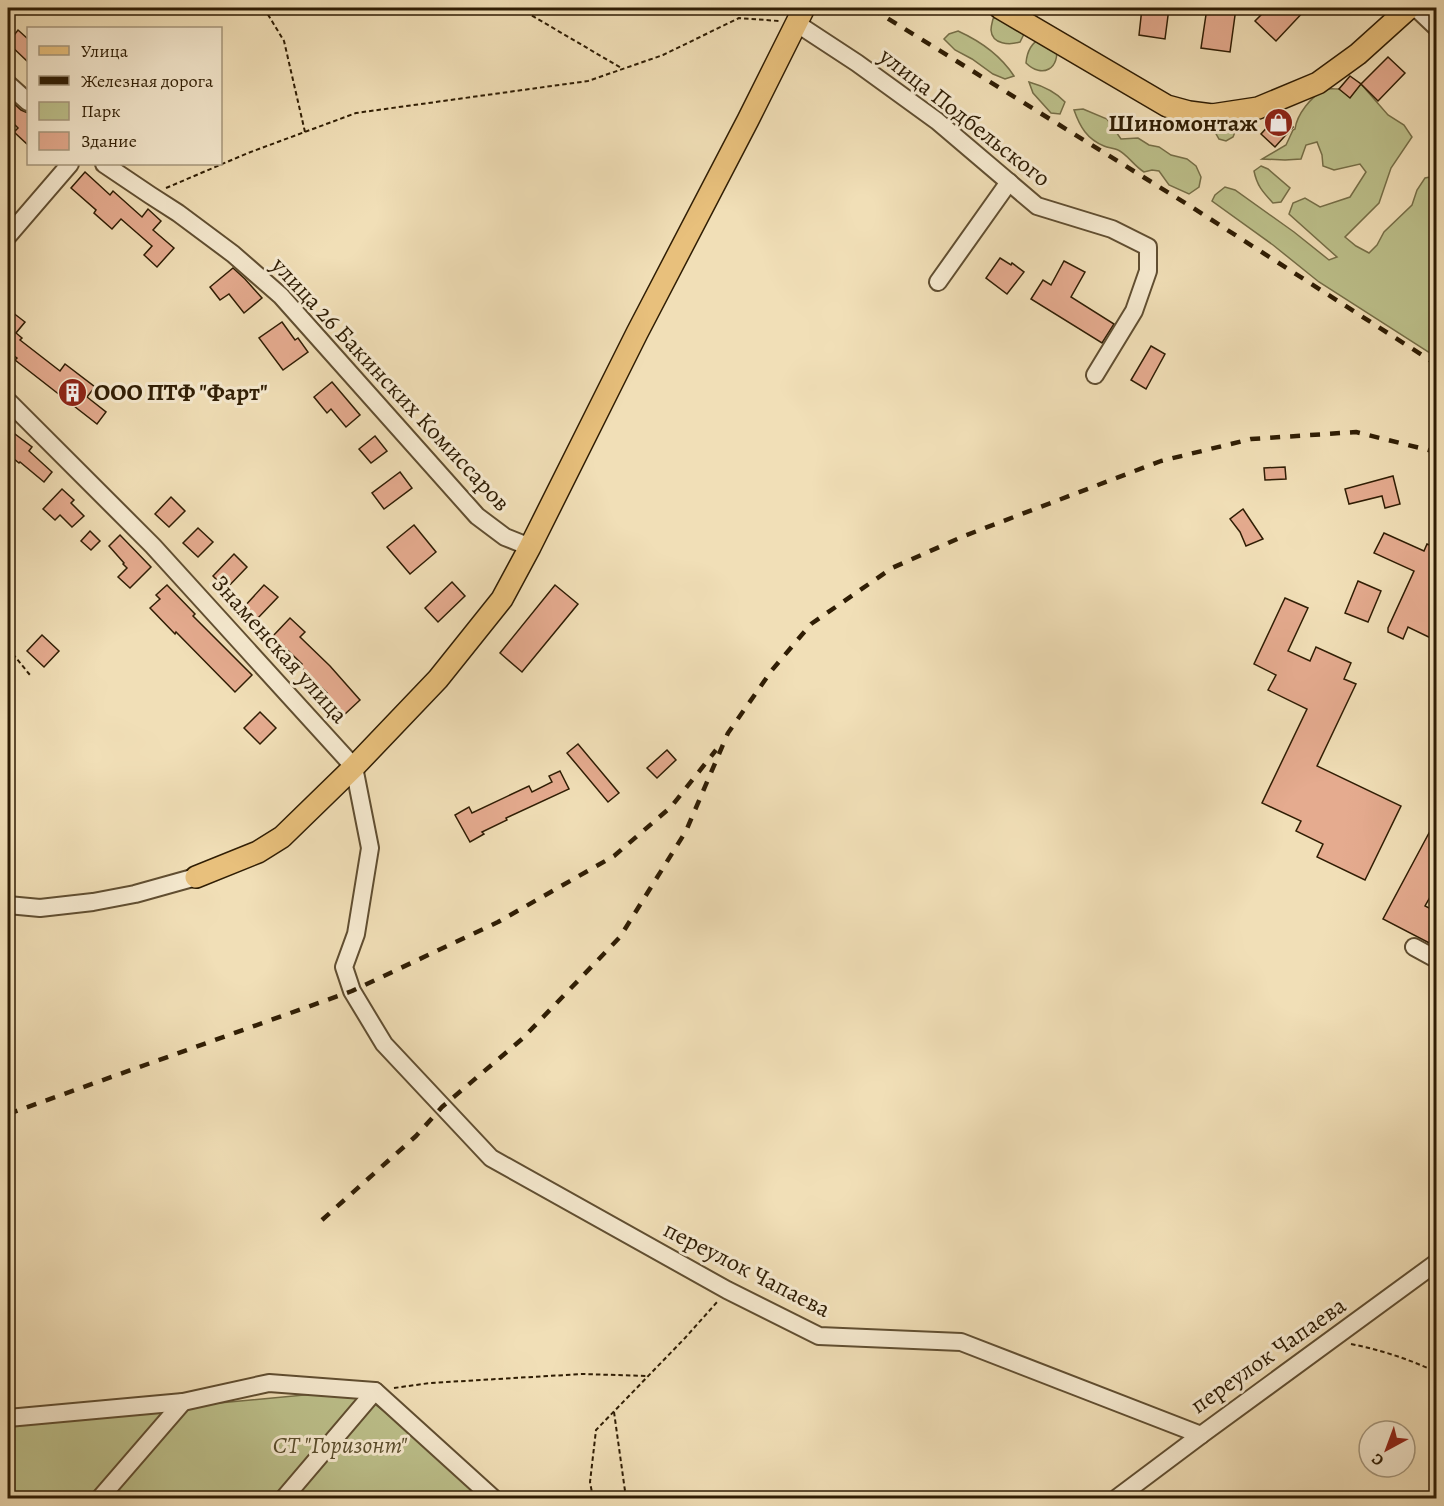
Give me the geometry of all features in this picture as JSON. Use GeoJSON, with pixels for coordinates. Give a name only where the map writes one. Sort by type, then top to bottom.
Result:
{"type":"FeatureCollection","features":[{"type":"Feature","properties":{"kind":"main road"},"geometry":{"type":"LineString","coordinates":[[1000,8],[1167,106],[1212,115],[1258,108],[1318,83],[1358,54],[1409,8]]}},
{"type":"Feature","properties":{"kind":"main road"},"geometry":{"type":"LineString","coordinates":[[196,877],[258,852],[282,837],[354,767],[438,679],[502,599],[800,15]]}},
{"type":"Feature","properties":{"kind":"street"},"geometry":{"type":"LineString","coordinates":[[1416,8],[1437,27]]}},
{"type":"Feature","properties":{"kind":"street","name":"улица Подбельского"},"geometry":{"type":"LineString","coordinates":[[800,15],[857,63],[937,121],[1037,206],[1112,229],[1148,247],[1148,271],[1134,311],[1095,375]]}},
{"type":"Feature","properties":{"kind":"street"},"geometry":{"type":"LineString","coordinates":[[8,84],[27,101]]}},
{"type":"Feature","properties":{"kind":"street"},"geometry":{"type":"LineString","coordinates":[[8,236],[69,165]]}},
{"type":"Feature","properties":{"kind":"street","name":"улица 26 Бакинских Комиссаров"},"geometry":{"type":"LineString","coordinates":[[105,165],[178,213],[233,254],[281,297],[477,516],[505,537],[530,547]]}},
{"type":"Feature","properties":{"kind":"street"},"geometry":{"type":"LineString","coordinates":[[938,282],[1010,182]]}},
{"type":"Feature","properties":{"kind":"street","name":"Знаменская улица"},"geometry":{"type":"LineString","coordinates":[[8,401],[153,546],[354,767]]}},
{"type":"Feature","properties":{"kind":"street","name":"переулок Чапаева"},"geometry":{"type":"LineString","coordinates":[[354,767],[370,848],[356,934],[345,967],[352,991],[384,1044],[491,1158],[727,1290],[819,1336],[961,1342],[1201,1435],[1437,1263]]}},
{"type":"Feature","properties":{"kind":"street"},"geometry":{"type":"LineString","coordinates":[[8,905],[40,908],[93,902],[135,894],[196,877]]}},
{"type":"Feature","properties":{"kind":"street"},"geometry":{"type":"LineString","coordinates":[[1414,947],[1437,959]]}},
{"type":"Feature","properties":{"kind":"street"},"geometry":{"type":"LineString","coordinates":[[8,1418],[183,1402],[269,1383],[375,1391],[484,1496]]}},
{"type":"Feature","properties":{"kind":"street"},"geometry":{"type":"LineString","coordinates":[[284,1498],[375,1391]]}},
{"type":"Feature","properties":{"kind":"street"},"geometry":{"type":"LineString","coordinates":[[100,1498],[183,1402]]}},
{"type":"Feature","properties":{"kind":"street"},"geometry":{"type":"LineString","coordinates":[[1117,1498],[1201,1435]]}},
{"type":"Feature","properties":{"kind":"path"},"geometry":{"type":"LineString","coordinates":[[264,8],[284,40],[305,132]]}},
{"type":"Feature","properties":{"kind":"path"},"geometry":{"type":"LineString","coordinates":[[519,8],[623,69]]}},
{"type":"Feature","properties":{"kind":"path"},"geometry":{"type":"LineString","coordinates":[[222,164],[356,113],[588,81],[663,55],[739,18],[800,15]]}},
{"type":"Feature","properties":{"kind":"path"},"geometry":{"type":"LineString","coordinates":[[150,195],[220,165]]}},
{"type":"Feature","properties":{"kind":"path"},"geometry":{"type":"LineString","coordinates":[[8,648],[30,675]]}},
{"type":"Feature","properties":{"kind":"path"},"geometry":{"type":"LineString","coordinates":[[593,1498],[590,1482],[596,1430],[685,1338],[727,1290]]}},
{"type":"Feature","properties":{"kind":"path"},"geometry":{"type":"LineString","coordinates":[[1331,1340],[1375,1349],[1437,1372]]}},
{"type":"Feature","properties":{"kind":"path"},"geometry":{"type":"LineString","coordinates":[[375,1391],[430,1383],[582,1374],[649,1376]]}},
{"type":"Feature","properties":{"kind":"path"},"geometry":{"type":"LineString","coordinates":[[614,1412],[626,1498]]}},
{"type":"Feature","properties":{"kind":"green space"},"geometry":{"type":"Polygon","coordinates":[[[1000,14],[1024,34],[1020,42],[1002,43],[992,35],[993,19],[1000,14]]]}},
{"type":"Feature","properties":{"kind":"green space"},"geometry":{"type":"Polygon","coordinates":[[[958,31],[989,50],[1014,76],[1005,79],[993,74],[955,50],[944,39],[949,34],[958,31]]]}},
{"type":"Feature","properties":{"kind":"green space"},"geometry":{"type":"Polygon","coordinates":[[[1041,38],[1056,45],[1057,53],[1053,65],[1044,71],[1032,68],[1026,63],[1030,48],[1041,38]]]}},
{"type":"Feature","properties":{"kind":"green space"},"geometry":{"type":"Polygon","coordinates":[[[1029,82],[1048,89],[1065,102],[1060,114],[1051,113],[1033,93],[1029,82]]]}},
{"type":"Feature","properties":{"kind":"green space"},"geometry":{"type":"Polygon","coordinates":[[[1361,84],[1388,115],[1404,125],[1412,137],[1391,168],[1379,203],[1345,237],[1369,253],[1377,245],[1384,232],[1412,205],[1417,190],[1425,178],[1436,176],[1436,357],[1319,282],[1212,201],[1215,195],[1225,187],[1235,190],[1329,260],[1337,257],[1289,214],[1293,203],[1305,198],[1320,207],[1350,197],[1366,172],[1360,164],[1334,170],[1323,166],[1317,142],[1306,145],[1301,159],[1262,159],[1286,145],[1302,112],[1319,93],[1326,89],[1339,89],[1350,97],[1361,84]]]}},
{"type":"Feature","properties":{"kind":"green space"},"geometry":{"type":"Polygon","coordinates":[[[1083,109],[1107,119],[1121,139],[1138,138],[1171,155],[1187,159],[1196,166],[1201,177],[1199,187],[1189,194],[1169,185],[1159,171],[1144,172],[1121,152],[1093,140],[1082,127],[1074,110],[1083,109]]]}},
{"type":"Feature","properties":{"kind":"green space"},"geometry":{"type":"Polygon","coordinates":[[[1223,123],[1235,132],[1233,137],[1226,141],[1219,139],[1215,132],[1218,125],[1223,123]]]}},
{"type":"Feature","properties":{"kind":"green space"},"geometry":{"type":"Polygon","coordinates":[[[1261,166],[1268,169],[1290,188],[1281,202],[1273,203],[1259,185],[1254,171],[1261,166]]]}},
{"type":"Feature","properties":{"kind":"green space","name":"СТ \"Горизонт\""},"geometry":{"type":"Polygon","coordinates":[[[357,1390],[493,1498],[8,1498],[8,1423],[357,1390]]]}},
{"type":"Feature","properties":{"kind":"building"},"geometry":{"type":"Polygon","coordinates":[[[1142,8],[1169,8],[1165,39],[1139,35],[1142,8]]]}},
{"type":"Feature","properties":{"kind":"building"},"geometry":{"type":"Polygon","coordinates":[[[1207,8],[1236,8],[1230,52],[1201,48],[1207,8]]]}},
{"type":"Feature","properties":{"kind":"building"},"geometry":{"type":"Polygon","coordinates":[[[1268,8],[1307,8],[1276,41],[1255,21],[1268,8]]]}},
{"type":"Feature","properties":{"kind":"building"},"geometry":{"type":"Polygon","coordinates":[[[18,30],[27,38],[27,61],[8,43],[18,30]]]}},
{"type":"Feature","properties":{"kind":"building"},"geometry":{"type":"Polygon","coordinates":[[[1388,57],[1405,73],[1378,101],[1361,84],[1388,57]]]}},
{"type":"Feature","properties":{"kind":"building"},"geometry":{"type":"Polygon","coordinates":[[[1350,76],[1361,84],[1350,98],[1339,89],[1350,76]]]}},
{"type":"Feature","properties":{"kind":"building"},"geometry":{"type":"Polygon","coordinates":[[[8,98],[27,113],[27,144],[14,132],[18,128],[8,118],[8,98]]]}},
{"type":"Feature","properties":{"kind":"building"},"geometry":{"type":"Polygon","coordinates":[[[1279,114],[1293,127],[1275,147],[1261,134],[1279,114]]]}},
{"type":"Feature","properties":{"kind":"building"},"geometry":{"type":"Polygon","coordinates":[[[85,172],[110,195],[113,191],[142,217],[148,209],[161,221],[153,230],[174,248],[157,267],[144,255],[152,246],[121,219],[112,229],[94,213],[96,210],[71,188],[85,172]]]}},
{"type":"Feature","properties":{"kind":"building"},"geometry":{"type":"Polygon","coordinates":[[[1000,258],[1024,272],[1007,294],[986,278],[1000,258]]]}},
{"type":"Feature","properties":{"kind":"building"},"geometry":{"type":"Polygon","coordinates":[[[1064,261],[1085,272],[1071,297],[1114,324],[1102,343],[1031,299],[1043,280],[1051,285],[1064,261]]]}},
{"type":"Feature","properties":{"kind":"building"},"geometry":{"type":"Polygon","coordinates":[[[233,268],[262,298],[244,313],[229,294],[220,300],[210,287],[233,268]]]}},
{"type":"Feature","properties":{"kind":"building"},"geometry":{"type":"Polygon","coordinates":[[[12,312],[25,322],[16,333],[22,338],[20,340],[60,371],[65,364],[95,387],[87,397],[106,412],[97,424],[15,360],[17,358],[10,353],[8,356],[8,318],[12,312]]]}},
{"type":"Feature","properties":{"kind":"building"},"geometry":{"type":"Polygon","coordinates":[[[282,322],[295,340],[298,338],[308,352],[283,370],[259,338],[282,322]]]}},
{"type":"Feature","properties":{"kind":"building"},"geometry":{"type":"Polygon","coordinates":[[[1151,346],[1165,354],[1146,389],[1131,380],[1151,346]]]}},
{"type":"Feature","properties":{"kind":"building"},"geometry":{"type":"Polygon","coordinates":[[[332,382],[360,415],[346,427],[331,409],[327,413],[314,397],[332,382]]]}},
{"type":"Feature","properties":{"kind":"building"},"geometry":{"type":"Polygon","coordinates":[[[15,434],[32,447],[29,451],[52,472],[44,482],[8,454],[8,443],[15,434]]]}},
{"type":"Feature","properties":{"kind":"building"},"geometry":{"type":"Polygon","coordinates":[[[375,436],[387,451],[371,463],[359,449],[375,436]]]}},
{"type":"Feature","properties":{"kind":"building"},"geometry":{"type":"Polygon","coordinates":[[[1285,467],[1286,479],[1265,480],[1264,468],[1285,467]]]}},
{"type":"Feature","properties":{"kind":"building"},"geometry":{"type":"Polygon","coordinates":[[[400,472],[412,488],[384,509],[372,493],[400,472]]]}},
{"type":"Feature","properties":{"kind":"building"},"geometry":{"type":"Polygon","coordinates":[[[1393,476],[1400,504],[1385,508],[1382,496],[1349,504],[1345,489],[1393,476]]]}},
{"type":"Feature","properties":{"kind":"building"},"geometry":{"type":"Polygon","coordinates":[[[62,489],[74,500],[71,503],[84,516],[72,527],[60,515],[55,520],[43,509],[62,489]]]}},
{"type":"Feature","properties":{"kind":"building"},"geometry":{"type":"Polygon","coordinates":[[[171,497],[185,511],[169,527],[155,514],[171,497]]]}},
{"type":"Feature","properties":{"kind":"building"},"geometry":{"type":"Polygon","coordinates":[[[1243,509],[1263,539],[1246,546],[1240,532],[1230,519],[1243,509]]]}},
{"type":"Feature","properties":{"kind":"building"},"geometry":{"type":"Polygon","coordinates":[[[414,525],[436,552],[410,574],[387,547],[414,525]]]}},
{"type":"Feature","properties":{"kind":"building"},"geometry":{"type":"Polygon","coordinates":[[[198,528],[213,542],[198,557],[183,543],[198,528]]]}},
{"type":"Feature","properties":{"kind":"building"},"geometry":{"type":"Polygon","coordinates":[[[90,531],[100,541],[91,550],[81,541],[90,531]]]}},
{"type":"Feature","properties":{"kind":"building"},"geometry":{"type":"Polygon","coordinates":[[[1384,533],[1424,551],[1427,544],[1437,548],[1437,641],[1408,627],[1403,639],[1388,632],[1414,571],[1374,553],[1384,533]]]}},
{"type":"Feature","properties":{"kind":"building"},"geometry":{"type":"Polygon","coordinates":[[[120,535],[151,567],[130,588],[118,577],[127,568],[109,546],[120,535]]]}},
{"type":"Feature","properties":{"kind":"building"},"geometry":{"type":"Polygon","coordinates":[[[234,554],[247,567],[226,589],[213,576],[234,554]]]}},
{"type":"Feature","properties":{"kind":"building"},"geometry":{"type":"Polygon","coordinates":[[[1358,581],[1381,591],[1368,622],[1345,613],[1358,581]]]}},
{"type":"Feature","properties":{"kind":"building"},"geometry":{"type":"Polygon","coordinates":[[[452,582],[465,596],[438,622],[425,608],[452,582]]]}},
{"type":"Feature","properties":{"kind":"building"},"geometry":{"type":"Polygon","coordinates":[[[167,585],[195,614],[193,616],[252,675],[235,692],[150,608],[160,599],[156,595],[167,585]]]}},
{"type":"Feature","properties":{"kind":"building"},"geometry":{"type":"Polygon","coordinates":[[[264,585],[278,597],[257,619],[244,607],[264,585]]]}},
{"type":"Feature","properties":{"kind":"building"},"geometry":{"type":"Polygon","coordinates":[[[555,585],[578,604],[522,672],[500,653],[555,585]]]}},
{"type":"Feature","properties":{"kind":"building"},"geometry":{"type":"Polygon","coordinates":[[[1285,598],[1308,608],[1288,651],[1310,661],[1316,647],[1351,663],[1344,679],[1356,684],[1317,766],[1401,806],[1365,880],[1317,857],[1323,844],[1296,831],[1301,821],[1262,803],[1307,709],[1268,690],[1276,675],[1254,664],[1285,598]]]}},
{"type":"Feature","properties":{"kind":"building"},"geometry":{"type":"Polygon","coordinates":[[[290,618],[305,632],[300,637],[360,700],[344,715],[325,694],[327,693],[300,666],[302,664],[273,636],[290,618]]]}},
{"type":"Feature","properties":{"kind":"building"},"geometry":{"type":"Polygon","coordinates":[[[42,635],[59,651],[44,667],[27,651],[42,635]]]}},
{"type":"Feature","properties":{"kind":"building"},"geometry":{"type":"Polygon","coordinates":[[[260,712],[276,728],[260,744],[244,728],[260,712]]]}},
{"type":"Feature","properties":{"kind":"building"},"geometry":{"type":"Polygon","coordinates":[[[578,744],[619,793],[608,802],[567,753],[578,744]]]}},
{"type":"Feature","properties":{"kind":"building"},"geometry":{"type":"Polygon","coordinates":[[[667,750],[676,760],[657,778],[647,768],[667,750]]]}},
{"type":"Feature","properties":{"kind":"building"},"geometry":{"type":"Polygon","coordinates":[[[560,771],[569,789],[506,818],[507,820],[482,832],[484,834],[470,842],[455,815],[469,807],[472,813],[529,786],[532,792],[552,782],[549,776],[560,771]]]}},
{"type":"Feature","properties":{"kind":"building"},"geometry":{"type":"Polygon","coordinates":[[[1437,818],[1437,885],[1425,906],[1437,912],[1437,947],[1383,919],[1437,818]]]}},
{"type":"Feature","properties":{"kind":"railway"},"geometry":{"type":"LineString","coordinates":[[871,8],[1190,206],[1436,364]]}},
{"type":"Feature","properties":{"kind":"railway"},"geometry":{"type":"LineString","coordinates":[[322,1220],[416,1136],[442,1107],[522,1039],[620,937],[686,831],[728,733],[772,670],[811,624],[892,568],[964,536],[1161,461],[1251,439],[1356,432],[1436,452]]}},
{"type":"Feature","properties":{"kind":"railway"},"geometry":{"type":"LineString","coordinates":[[8,1114],[352,991],[498,922],[614,856],[671,807],[716,750]]}},
{"type":"Feature","properties":{"kind":"place","name":"Шиномонтаж"},"geometry":{"type":"Point","coordinates":[1279,123]}},
{"type":"Feature","properties":{"kind":"place","name":"ООО ПТФ \"Фарт\""},"geometry":{"type":"Point","coordinates":[73,392]}}]}
